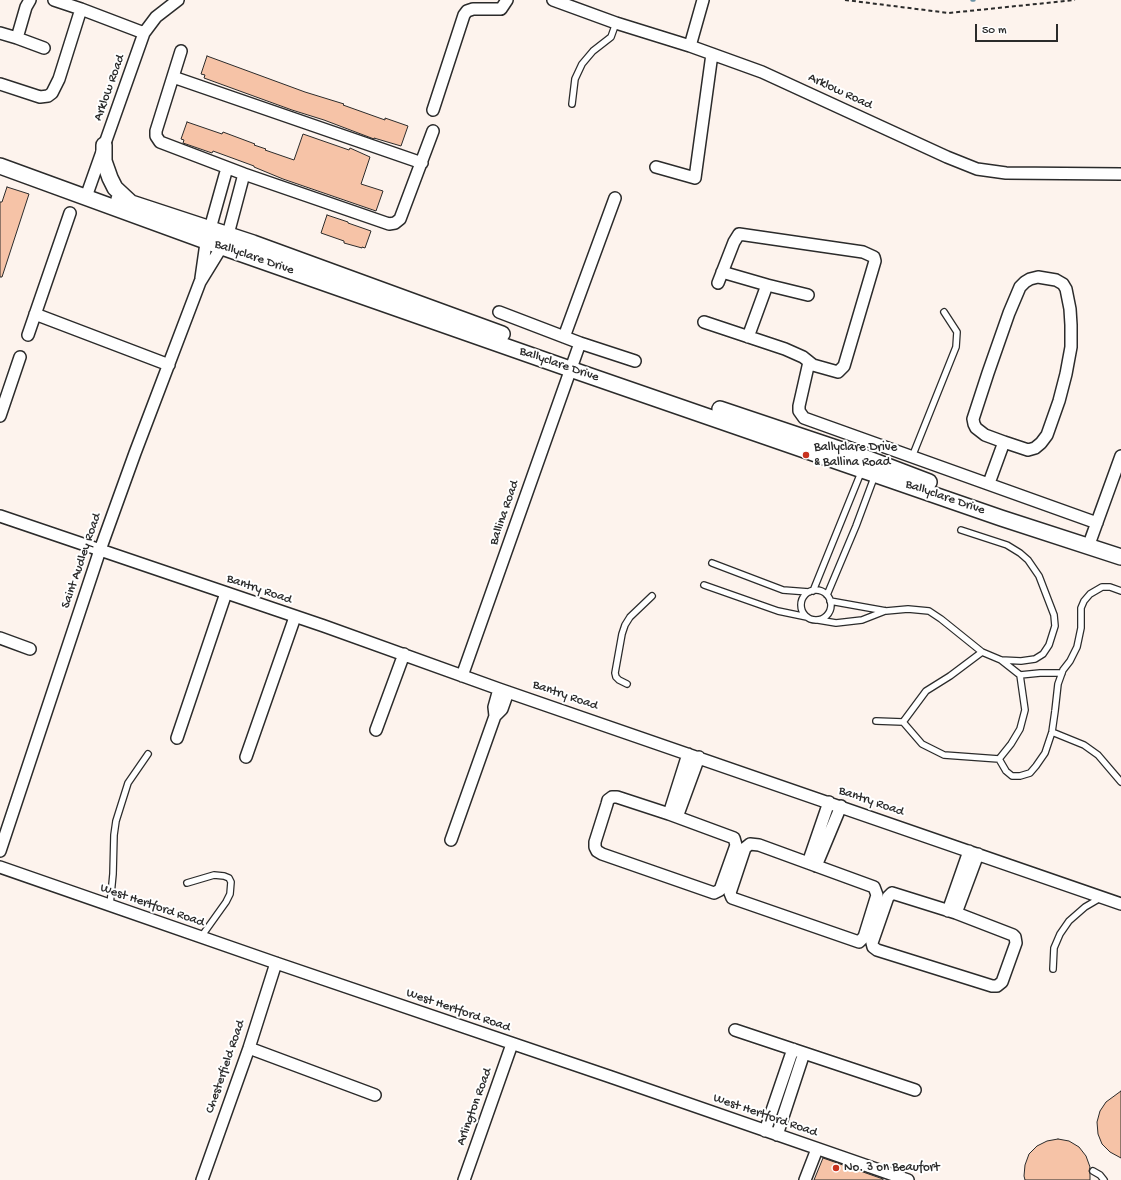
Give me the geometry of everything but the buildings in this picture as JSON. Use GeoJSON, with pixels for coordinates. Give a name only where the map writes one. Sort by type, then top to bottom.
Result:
{"type":"FeatureCollection","features":[{"type":"Feature","properties":{"kind":"street"},"geometry":{"type":"LineString","coordinates":[[17,38],[26,7],[30,0]]}},
{"type":"Feature","properties":{"kind":"street"},"geometry":{"type":"LineString","coordinates":[[54,0],[144,33]]}},
{"type":"Feature","properties":{"kind":"street","name":"Arklow Road"},"geometry":{"type":"LineString","coordinates":[[87,192],[144,33],[156,17],[178,0]]}},
{"type":"Feature","properties":{"kind":"street"},"geometry":{"type":"LineString","coordinates":[[433,110],[464,15],[467,11],[472,9],[501,9],[507,0]]}},
{"type":"Feature","properties":{"kind":"street","name":"Arklow Road"},"geometry":{"type":"LineString","coordinates":[[553,0],[616,23],[690,46],[776,79],[947,157],[977,169],[1006,173],[1121,174]]}},
{"type":"Feature","properties":{"kind":"street"},"geometry":{"type":"LineString","coordinates":[[690,46],[703,0]]}},
{"type":"Feature","properties":{"kind":"street"},"geometry":{"type":"LineString","coordinates":[[0,84],[40,96],[48,96],[52,93],[59,79],[81,9]]}},
{"type":"Feature","properties":{"kind":"street"},"geometry":{"type":"LineString","coordinates":[[0,33],[44,48]]}},
{"type":"Feature","properties":{"kind":"street"},"geometry":{"type":"LineString","coordinates":[[181,51],[156,131],[157,138],[160,142],[227,168],[389,224],[395,223],[400,219],[433,131]]}},
{"type":"Feature","properties":{"kind":"street"},"geometry":{"type":"LineString","coordinates":[[656,167],[695,178],[712,54]]}},
{"type":"Feature","properties":{"kind":"street"},"geometry":{"type":"LineString","coordinates":[[173,77],[422,163]]}},
{"type":"Feature","properties":{"kind":"street"},"geometry":{"type":"LineString","coordinates":[[104,145],[104,161],[114,188],[130,202]]}},
{"type":"Feature","properties":{"kind":"street","name":"Ballyclare Drive"},"geometry":{"type":"LineString","coordinates":[[0,160],[572,364],[873,456],[1090,543],[1121,557]]}},
{"type":"Feature","properties":{"kind":"street","name":"Ballyclare Drive"},"geometry":{"type":"LineString","coordinates":[[0,166],[87,192],[130,202],[209,235]]}},
{"type":"Feature","properties":{"kind":"street","name":"Saint Audley Road"},"geometry":{"type":"LineString","coordinates":[[0,851],[100,550],[200,282],[209,235],[227,168]]}},
{"type":"Feature","properties":{"kind":"street","name":"Saint Audley Road"},"geometry":{"type":"LineString","coordinates":[[200,282],[225,241],[244,174]]}},
{"type":"Feature","properties":{"kind":"street"},"geometry":{"type":"LineString","coordinates":[[564,337],[615,198]]}},
{"type":"Feature","properties":{"kind":"street"},"geometry":{"type":"LineString","coordinates":[[28,335],[70,213]]}},
{"type":"Feature","properties":{"kind":"street"},"geometry":{"type":"LineString","coordinates":[[704,322],[794,352],[809,362],[838,372],[843,368],[875,260],[874,257],[863,252],[739,234],[734,242],[718,283]]}},
{"type":"Feature","properties":{"kind":"street"},"geometry":{"type":"LineString","coordinates":[[722,272],[808,295]]}},
{"type":"Feature","properties":{"kind":"street"},"geometry":{"type":"LineString","coordinates":[[1038,278],[1056,280],[1063,284],[1066,289],[1070,309],[1071,325],[1070,347],[1060,401],[1047,434],[1041,443],[1035,448],[1028,450],[1004,442],[980,432],[974,424],[973,419],[1009,313],[1020,287],[1030,279],[1038,278]]}},
{"type":"Feature","properties":{"kind":"street"},"geometry":{"type":"LineString","coordinates":[[748,337],[767,285]]}},
{"type":"Feature","properties":{"kind":"street"},"geometry":{"type":"LineString","coordinates":[[499,312],[580,343],[635,361]]}},
{"type":"Feature","properties":{"kind":"street"},"geometry":{"type":"LineString","coordinates":[[35,314],[169,365]]}},
{"type":"Feature","properties":{"kind":"street","name":"Ballina Road"},"geometry":{"type":"LineString","coordinates":[[462,676],[580,343]]}},
{"type":"Feature","properties":{"kind":"street"},"geometry":{"type":"LineString","coordinates":[[0,416],[20,357]]}},
{"type":"Feature","properties":{"kind":"street"},"geometry":{"type":"LineString","coordinates":[[809,362],[799,406],[801,416],[808,420],[873,456],[912,456],[1097,522]]}},
{"type":"Feature","properties":{"kind":"street"},"geometry":{"type":"LineString","coordinates":[[989,483],[1004,442]]}},
{"type":"Feature","properties":{"kind":"street"},"geometry":{"type":"LineString","coordinates":[[1090,543],[1121,456]]}},
{"type":"Feature","properties":{"kind":"street","name":"Bantry Road"},"geometry":{"type":"LineString","coordinates":[[0,516],[404,654],[462,676],[1121,904]]}},
{"type":"Feature","properties":{"kind":"street","name":"Ballyclare Drive"},"geometry":{"type":"LineString","coordinates":[[1090,543],[1121,548]]}},
{"type":"Feature","properties":{"kind":"street"},"geometry":{"type":"LineString","coordinates":[[177,738],[226,593]]}},
{"type":"Feature","properties":{"kind":"street"},"geometry":{"type":"LineString","coordinates":[[246,757],[295,617]]}},
{"type":"Feature","properties":{"kind":"street"},"geometry":{"type":"LineString","coordinates":[[0,638],[30,649]]}},
{"type":"Feature","properties":{"kind":"street"},"geometry":{"type":"LineString","coordinates":[[376,730],[404,654]]}},
{"type":"Feature","properties":{"kind":"street"},"geometry":{"type":"LineString","coordinates":[[451,840],[495,716],[494,707],[503,690]]}},
{"type":"Feature","properties":{"kind":"street"},"geometry":{"type":"LineString","coordinates":[[673,815],[688,754]]}},
{"type":"Feature","properties":{"kind":"street"},"geometry":{"type":"LineString","coordinates":[[673,815],[699,757]]}},
{"type":"Feature","properties":{"kind":"street"},"geometry":{"type":"LineString","coordinates":[[612,797],[617,797],[673,815],[731,836],[736,841],[736,845],[721,887],[716,892],[602,854],[597,851],[595,847],[594,842],[608,800],[612,797]]}},
{"type":"Feature","properties":{"kind":"street"},"geometry":{"type":"LineString","coordinates":[[812,865],[829,802]]}},
{"type":"Feature","properties":{"kind":"street"},"geometry":{"type":"LineString","coordinates":[[812,865],[841,806]]}},
{"type":"Feature","properties":{"kind":"street"},"geometry":{"type":"LineString","coordinates":[[754,844],[812,865],[874,887],[877,895],[864,937],[859,942],[734,899],[731,896],[732,887],[743,854],[748,845],[754,844]]}},
{"type":"Feature","properties":{"kind":"street"},"geometry":{"type":"LineString","coordinates":[[952,912],[973,852]]}},
{"type":"Feature","properties":{"kind":"street","name":"West Hertford Road"},"geometry":{"type":"LineString","coordinates":[[0,867],[908,1180]]}},
{"type":"Feature","properties":{"kind":"street"},"geometry":{"type":"LineString","coordinates":[[892,893],[952,912],[1007,932],[1015,937],[1016,943],[1003,980],[1000,984],[992,986],[877,950],[873,947],[872,943],[888,898],[892,893]]}},
{"type":"Feature","properties":{"kind":"street","name":"Chesterfield Road"},"geometry":{"type":"LineString","coordinates":[[202,1180],[249,1048],[276,963]]}},
{"type":"Feature","properties":{"kind":"street"},"geometry":{"type":"LineString","coordinates":[[735,1030],[915,1090]]}},
{"type":"Feature","properties":{"kind":"street","name":"Arlington Road"},"geometry":{"type":"LineString","coordinates":[[464,1180],[512,1044]]}},
{"type":"Feature","properties":{"kind":"street"},"geometry":{"type":"LineString","coordinates":[[249,1048],[375,1095]]}},
{"type":"Feature","properties":{"kind":"street"},"geometry":{"type":"LineString","coordinates":[[765,1131],[793,1049]]}},
{"type":"Feature","properties":{"kind":"street"},"geometry":{"type":"LineString","coordinates":[[777,1135],[804,1053]]}},
{"type":"Feature","properties":{"kind":"street"},"geometry":{"type":"LineString","coordinates":[[805,1180],[817,1149]]}},
{"type":"Feature","properties":{"kind":"lane"},"geometry":{"type":"LineString","coordinates":[[572,104],[575,79],[582,64],[593,51],[611,37],[616,23]]}},
{"type":"Feature","properties":{"kind":"lane"},"geometry":{"type":"LineString","coordinates":[[912,456],[956,347],[957,332],[944,312]]}},
{"type":"Feature","properties":{"kind":"lane"},"geometry":{"type":"LineString","coordinates":[[807,617],[804,614],[801,604],[802,600],[811,591],[873,456]]}},
{"type":"Feature","properties":{"kind":"lane"},"geometry":{"type":"LineString","coordinates":[[827,595],[856,526],[873,456]]}},
{"type":"Feature","properties":{"kind":"lane"},"geometry":{"type":"LineString","coordinates":[[961,530],[1007,545],[1020,553],[1034,568],[1039,576],[1054,615],[1055,626],[1052,637],[1049,646],[1043,654],[1035,658],[1021,661],[1001,660]]}},
{"type":"Feature","properties":{"kind":"lane"},"geometry":{"type":"LineString","coordinates":[[712,563],[783,590],[818,591],[827,595],[830,601],[830,608],[825,616],[817,620]]}},
{"type":"Feature","properties":{"kind":"lane"},"geometry":{"type":"LineString","coordinates":[[704,585],[778,611],[836,623],[862,620],[886,611]]}},
{"type":"Feature","properties":{"kind":"lane"},"geometry":{"type":"LineString","coordinates":[[999,759],[1006,771],[1012,776],[1020,776],[1030,773],[1036,766],[1045,752],[1052,732],[1058,684],[1077,647],[1081,628],[1081,608],[1084,601],[1090,594],[1102,587],[1121,591]]}},
{"type":"Feature","properties":{"kind":"lane"},"geometry":{"type":"LineString","coordinates":[[627,684],[619,680],[615,673],[622,634],[630,617],[652,596]]}},
{"type":"Feature","properties":{"kind":"lane"},"geometry":{"type":"LineString","coordinates":[[830,601],[886,611],[908,609],[929,611],[982,652],[1001,660],[1020,675],[1025,710],[1020,729],[1012,744],[999,759]]}},
{"type":"Feature","properties":{"kind":"lane"},"geometry":{"type":"LineString","coordinates":[[904,722],[926,691],[950,676],[982,652]]}},
{"type":"Feature","properties":{"kind":"lane"},"geometry":{"type":"LineString","coordinates":[[1020,675],[1040,673],[1062,674]]}},
{"type":"Feature","properties":{"kind":"lane"},"geometry":{"type":"LineString","coordinates":[[876,721],[904,722],[922,744],[944,755],[999,759]]}},
{"type":"Feature","properties":{"kind":"lane"},"geometry":{"type":"LineString","coordinates":[[1052,732],[1084,745],[1098,755],[1121,782]]}},
{"type":"Feature","properties":{"kind":"lane"},"geometry":{"type":"LineString","coordinates":[[110,906],[116,821],[128,783],[148,754]]}},
{"type":"Feature","properties":{"kind":"lane"},"geometry":{"type":"LineString","coordinates":[[188,883],[214,875],[229,878],[231,882],[230,894],[226,902],[201,937]]}},
{"type":"Feature","properties":{"kind":"lane"},"geometry":{"type":"LineString","coordinates":[[1053,970],[1054,948],[1060,934],[1069,921],[1085,907],[1102,897]]}},
{"type":"Feature","properties":{"kind":"lane"},"geometry":{"type":"LineString","coordinates":[[1094,1170],[1104,1180]]}},
{"type":"Feature","properties":{"kind":"path"},"geometry":{"type":"LineString","coordinates":[[845,0],[949,13],[1075,0]]}},
{"type":"Feature","properties":{"kind":"place","name":"Ballyclare Drive & Ballina Road"},"geometry":{"type":"Point","coordinates":[806,455]}},
{"type":"Feature","properties":{"kind":"place","name":"No. 3 on Beaufort"},"geometry":{"type":"Point","coordinates":[836,1168]}}]}
